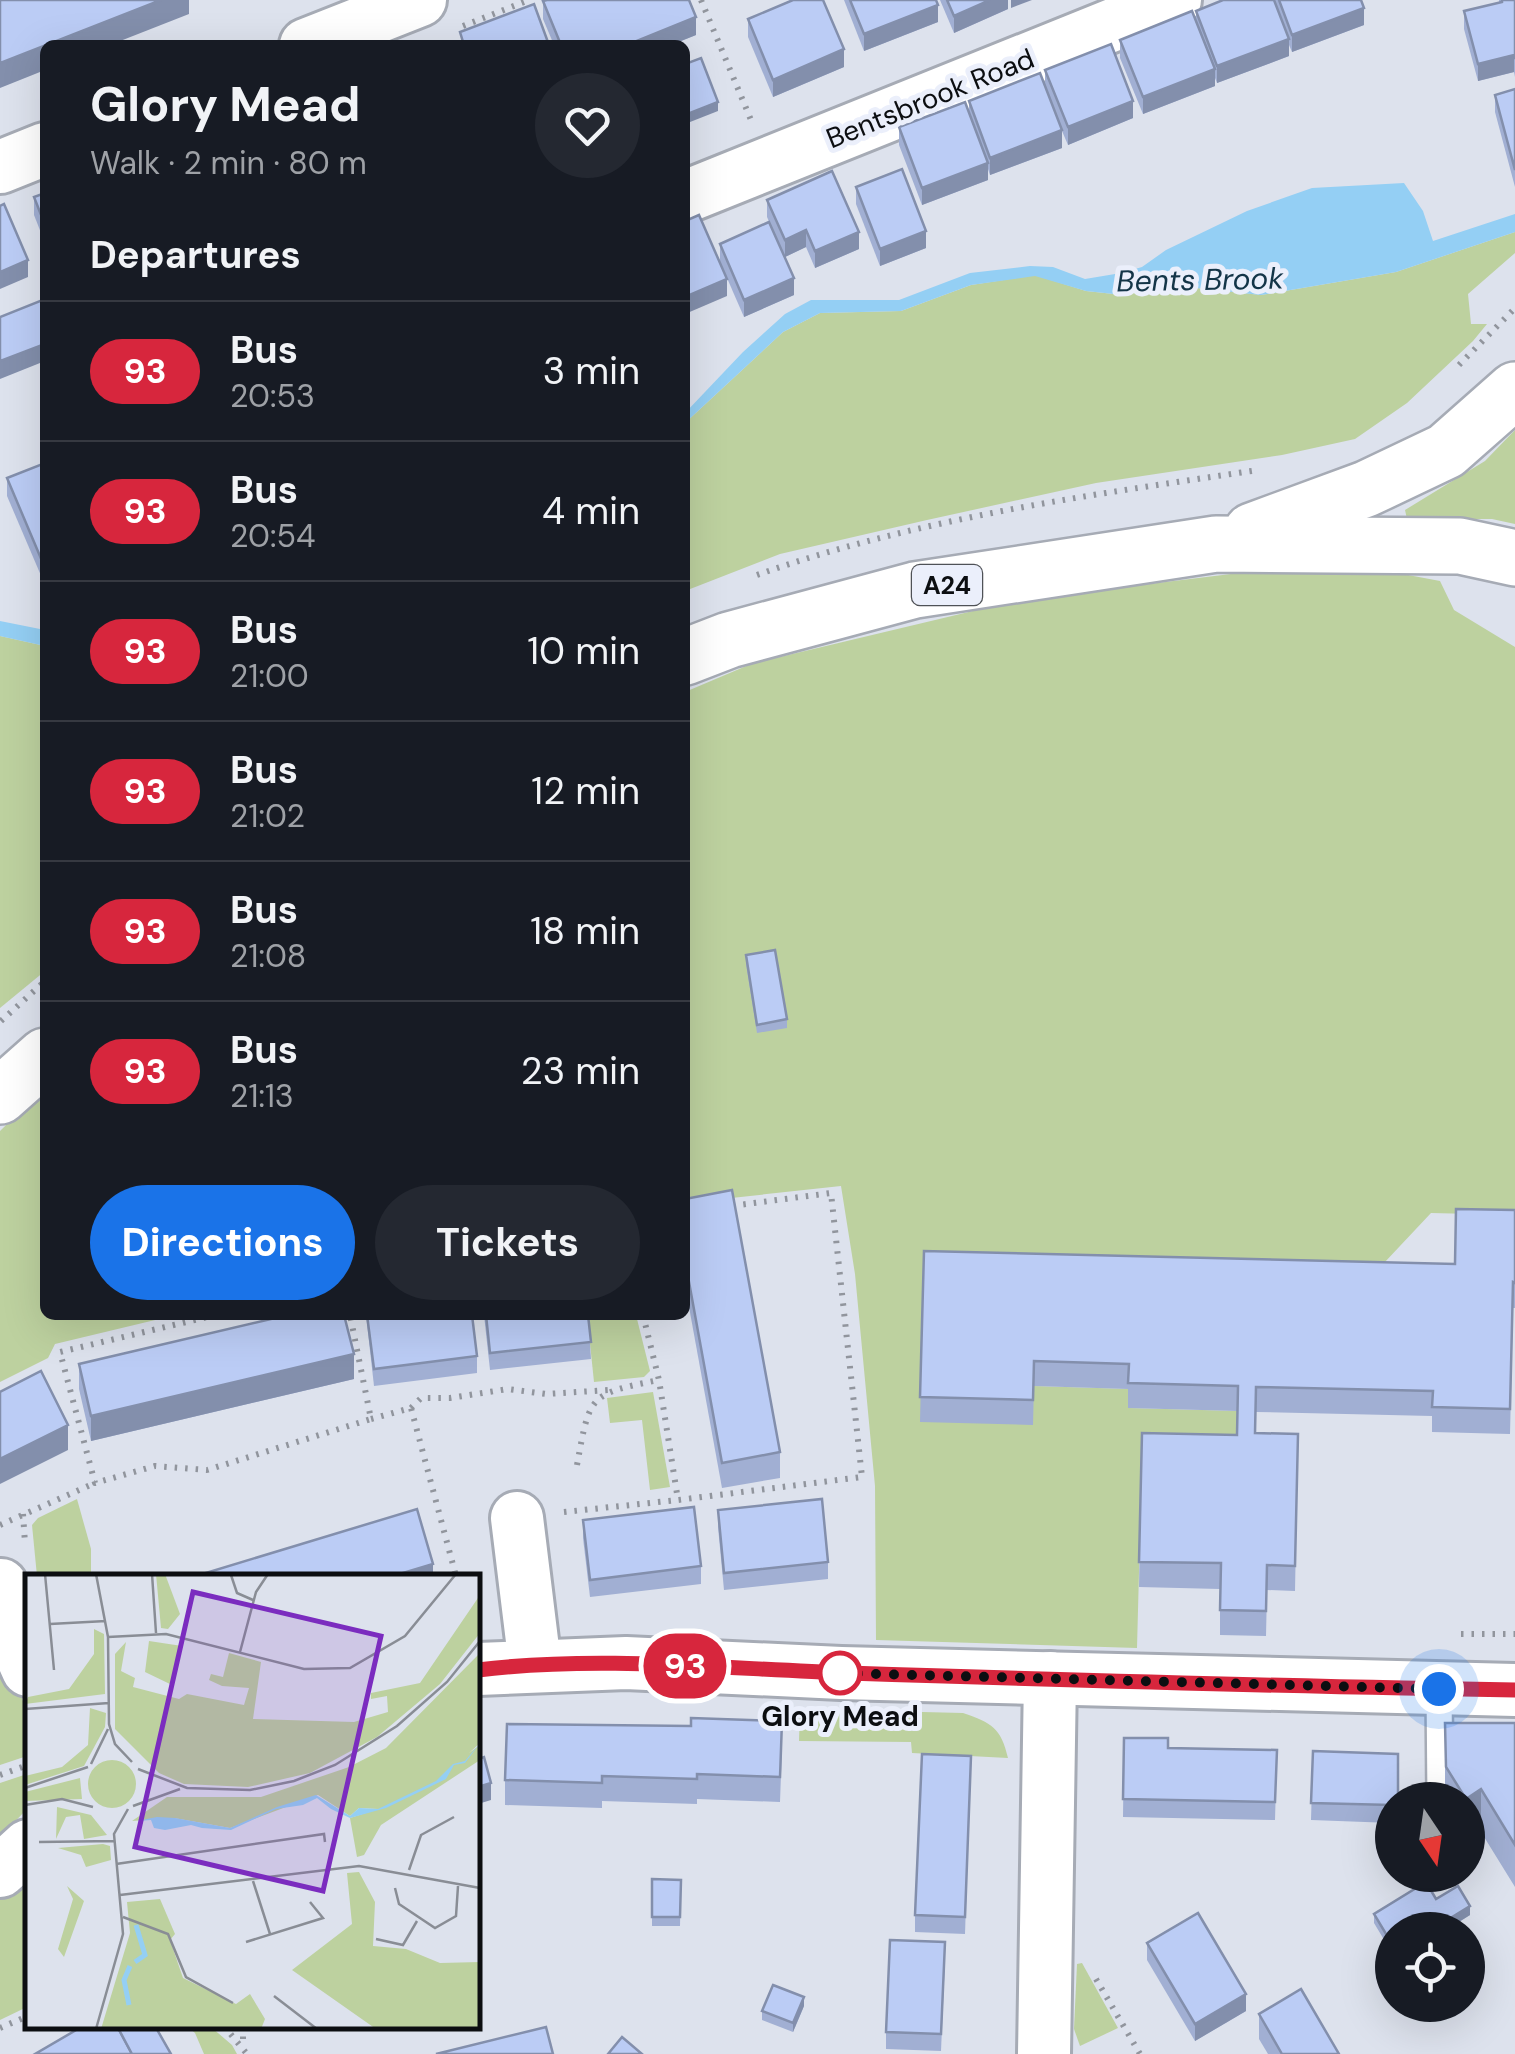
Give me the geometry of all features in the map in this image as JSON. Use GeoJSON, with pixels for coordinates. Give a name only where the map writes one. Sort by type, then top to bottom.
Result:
{"type":"FeatureCollection","features":[{"type":"Feature","properties":{"kind":"highway","name":"A24"},"geometry":{"type":"LineString","coordinates":[[1216,544],[1366,489],[1446,451],[1515,390]]}},
{"type":"Feature","properties":{"kind":"highway","name":"A24"},"geometry":{"type":"LineString","coordinates":[[690,655],[730,640],[915,590],[1216,544],[1460,546],[1515,558]]}},
{"type":"Feature","properties":{"kind":"highway"},"geometry":{"type":"LineString","coordinates":[[0,1096],[40,1060]]}},
{"type":"Feature","properties":{"kind":"street","name":"Bentsbrook Road"},"geometry":{"type":"LineString","coordinates":[[690,195],[1175,0]]}},
{"type":"Feature","properties":{"kind":"street"},"geometry":{"type":"LineString","coordinates":[[328,40],[434,16]]}},
{"type":"Feature","properties":{"kind":"street"},"geometry":{"type":"LineString","coordinates":[[0,167],[40,151]]}},
{"type":"Feature","properties":{"kind":"street"},"geometry":{"type":"LineString","coordinates":[[517,1518],[535,1664]]}},
{"type":"Feature","properties":{"kind":"street"},"geometry":{"type":"LineString","coordinates":[[1,1585],[8,1625],[25,1663]]}},
{"type":"Feature","properties":{"kind":"street"},"geometry":{"type":"LineString","coordinates":[[480,1670],[535,1664],[626,1663],[1515,1690]]}},
{"type":"Feature","properties":{"kind":"street"},"geometry":{"type":"LineString","coordinates":[[1044,2054],[1050,1678]]}},
{"type":"Feature","properties":{"kind":"street"},"geometry":{"type":"LineString","coordinates":[[0,1871],[25,1849]]}},
{"type":"Feature","properties":{"kind":"lane"},"geometry":{"type":"LineString","coordinates":[[1439,1689],[1440,1782]]}},
{"type":"Feature","properties":{"kind":"path"},"geometry":{"type":"LineString","coordinates":[[434,16],[529,0]]}},
{"type":"Feature","properties":{"kind":"path"},"geometry":{"type":"LineString","coordinates":[[701,0],[769,163]]}},
{"type":"Feature","properties":{"kind":"path"},"geometry":{"type":"LineString","coordinates":[[1450,375],[1515,308]]}},
{"type":"Feature","properties":{"kind":"path"},"geometry":{"type":"LineString","coordinates":[[752,577],[802,559],[1048,503],[1268,469]]}},
{"type":"Feature","properties":{"kind":"path"},"geometry":{"type":"LineString","coordinates":[[0,1022],[40,986]]}},
{"type":"Feature","properties":{"kind":"path"},"geometry":{"type":"LineString","coordinates":[[517,1518],[862,1476],[831,1194],[722,1207]]}},
{"type":"Feature","properties":{"kind":"path"},"geometry":{"type":"LineString","coordinates":[[94,1483],[60,1352],[195,1320]]}},
{"type":"Feature","properties":{"kind":"path"},"geometry":{"type":"LineString","coordinates":[[351,1320],[371,1419]]}},
{"type":"Feature","properties":{"kind":"path"},"geometry":{"type":"LineString","coordinates":[[645,1320],[678,1500]]}},
{"type":"Feature","properties":{"kind":"path"},"geometry":{"type":"LineString","coordinates":[[0,1525],[94,1483],[155,1466],[207,1470],[411,1408],[420,1398],[450,1398],[508,1389],[546,1394],[609,1390],[659,1380]]}},
{"type":"Feature","properties":{"kind":"path"},"geometry":{"type":"LineString","coordinates":[[577,1465],[587,1412],[609,1390]]}},
{"type":"Feature","properties":{"kind":"path"},"geometry":{"type":"LineString","coordinates":[[411,1408],[455,1574]]}},
{"type":"Feature","properties":{"kind":"path"},"geometry":{"type":"LineString","coordinates":[[0,1775],[25,1766]]}},
{"type":"Feature","properties":{"kind":"path"},"geometry":{"type":"LineString","coordinates":[[0,2028],[25,2017]]}},
{"type":"Feature","properties":{"kind":"path"},"geometry":{"type":"LineString","coordinates":[[227,2029],[245,2050]]}},
{"type":"Feature","properties":{"kind":"green space"},"geometry":{"type":"Polygon","coordinates":[[[1515,232],[1515,253],[1468,294],[1471,324],[1487,324],[1407,403],[1355,439],[1282,455],[1096,483],[927,520],[780,554],[690,589],[690,418],[783,332],[820,313],[901,311],[971,285],[1035,275],[1086,291],[1123,295],[1169,285],[1261,295],[1396,272],[1515,232]]]}},
{"type":"Feature","properties":{"kind":"green space"},"geometry":{"type":"Polygon","coordinates":[[[1515,430],[1515,524],[1492,519],[1407,519],[1405,510],[1485,461],[1515,430]]]}},
{"type":"Feature","properties":{"kind":"green space"},"geometry":{"type":"Polygon","coordinates":[[[1371,568],[1440,581],[1454,610],[1515,647],[1515,1215],[1431,1213],[1384,1263],[1037,1254],[1033,1425],[1034,1386],[1129,1389],[1129,1408],[1238,1411],[1237,1460],[1142,1458],[1137,1648],[876,1640],[875,1486],[855,1274],[841,1186],[690,1202],[690,690],[751,664],[1019,600],[1247,572],[1371,568]]]}},
{"type":"Feature","properties":{"kind":"green space"},"geometry":{"type":"Polygon","coordinates":[[[0,636],[40,645],[40,975],[0,1008],[0,636]]]}},
{"type":"Feature","properties":{"kind":"green space"},"geometry":{"type":"Polygon","coordinates":[[[40,1092],[40,1320],[155,1320],[55,1344],[48,1358],[0,1382],[0,1131],[40,1092]]]}},
{"type":"Feature","properties":{"kind":"green space"},"geometry":{"type":"Polygon","coordinates":[[[588,1320],[637,1320],[650,1371],[644,1377],[594,1382],[588,1320]]]}},
{"type":"Feature","properties":{"kind":"green space"},"geometry":{"type":"Polygon","coordinates":[[[653,1392],[670,1487],[650,1490],[642,1420],[610,1423],[607,1398],[653,1392]]]}},
{"type":"Feature","properties":{"kind":"green space"},"geometry":{"type":"Polygon","coordinates":[[[77,1499],[91,1549],[91,1574],[37,1574],[32,1525],[38,1518],[77,1499]]]}},
{"type":"Feature","properties":{"kind":"green space"},"geometry":{"type":"Polygon","coordinates":[[[0,1666],[22,1697],[25,1757],[0,1765],[0,1666]]]}},
{"type":"Feature","properties":{"kind":"green space"},"geometry":{"type":"Polygon","coordinates":[[[800,1709],[963,1713],[994,1728],[1008,1758],[912,1753],[911,1742],[799,1741],[800,1709]]]}},
{"type":"Feature","properties":{"kind":"green space"},"geometry":{"type":"Polygon","coordinates":[[[25,1775],[25,1811],[0,1837],[0,1783],[25,1775]]]}},
{"type":"Feature","properties":{"kind":"green space"},"geometry":{"type":"Polygon","coordinates":[[[25,1880],[25,2008],[0,2020],[0,1900],[25,1880]]]}},
{"type":"Feature","properties":{"kind":"green space"},"geometry":{"type":"Polygon","coordinates":[[[1082,1963],[1118,2028],[1080,2046],[1074,2029],[1077,1964],[1082,1963]]]}},
{"type":"Feature","properties":{"kind":"green space"},"geometry":{"type":"Polygon","coordinates":[[[190,2029],[213,2029],[237,2054],[204,2054],[190,2029]]]}},
{"type":"Feature","properties":{"kind":"water","name":"Bents Brook"},"geometry":{"type":"Polygon","coordinates":[[[1404,183],[1423,211],[1433,241],[1515,214],[1515,232],[1396,272],[1261,295],[1169,285],[1123,295],[1086,291],[1035,276],[971,285],[901,311],[820,313],[783,332],[690,418],[690,408],[743,352],[785,314],[811,300],[899,300],[970,273],[1030,266],[1053,267],[1085,279],[1121,273],[1142,267],[1166,250],[1247,211],[1312,188],[1404,183]]]}},
{"type":"Feature","properties":{"kind":"water"},"geometry":{"type":"Polygon","coordinates":[[[0,621],[40,629],[40,645],[0,636],[0,621]]]}},
{"type":"Feature","properties":{"kind":"building"},"geometry":{"type":"Polygon","coordinates":[[[0,0],[161,0],[59,40],[40,40],[40,47],[0,63],[0,0]]]}},
{"type":"Feature","properties":{"kind":"building"},"geometry":{"type":"Polygon","coordinates":[[[689,0],[696,17],[639,40],[559,40],[543,1],[689,0]]]}},
{"type":"Feature","properties":{"kind":"building"},"geometry":{"type":"Polygon","coordinates":[[[793,0],[823,0],[844,49],[773,80],[748,19],[793,0]]]}},
{"type":"Feature","properties":{"kind":"building"},"geometry":{"type":"Polygon","coordinates":[[[850,0],[936,0],[938,5],[864,34],[850,0]]]}},
{"type":"Feature","properties":{"kind":"building"},"geometry":{"type":"Polygon","coordinates":[[[947,0],[990,0],[954,16],[947,0]]]}},
{"type":"Feature","properties":{"kind":"building"},"geometry":{"type":"Polygon","coordinates":[[[1223,0],[1274,0],[1289,39],[1217,66],[1196,11],[1223,0]]]}},
{"type":"Feature","properties":{"kind":"building"},"geometry":{"type":"Polygon","coordinates":[[[1279,0],[1361,0],[1364,8],[1292,35],[1279,0]]]}},
{"type":"Feature","properties":{"kind":"building"},"geometry":{"type":"Polygon","coordinates":[[[1515,0],[1515,59],[1514,55],[1478,64],[1464,11],[1515,0]]]}},
{"type":"Feature","properties":{"kind":"building"},"geometry":{"type":"Polygon","coordinates":[[[534,4],[547,40],[462,40],[460,32],[534,4]]]}},
{"type":"Feature","properties":{"kind":"building"},"geometry":{"type":"Polygon","coordinates":[[[1192,11],[1215,69],[1143,97],[1120,40],[1192,11]]]}},
{"type":"Feature","properties":{"kind":"building"},"geometry":{"type":"Polygon","coordinates":[[[1111,44],[1133,101],[1068,127],[1045,70],[1111,44]]]}},
{"type":"Feature","properties":{"kind":"building"},"geometry":{"type":"Polygon","coordinates":[[[701,58],[718,102],[690,113],[690,62],[701,58]]]}},
{"type":"Feature","properties":{"kind":"building"},"geometry":{"type":"Polygon","coordinates":[[[1040,73],[1062,130],[990,158],[969,101],[1040,73]]]}},
{"type":"Feature","properties":{"kind":"building"},"geometry":{"type":"Polygon","coordinates":[[[1515,89],[1515,170],[1495,95],[1515,89]]]}},
{"type":"Feature","properties":{"kind":"building"},"geometry":{"type":"Polygon","coordinates":[[[965,102],[988,163],[922,188],[899,127],[965,102]]]}},
{"type":"Feature","properties":{"kind":"building"},"geometry":{"type":"Polygon","coordinates":[[[902,169],[926,231],[880,249],[856,187],[902,169]]]}},
{"type":"Feature","properties":{"kind":"building"},"geometry":{"type":"Polygon","coordinates":[[[832,171],[859,232],[815,251],[806,230],[785,240],[767,200],[832,171]]]}},
{"type":"Feature","properties":{"kind":"building"},"geometry":{"type":"Polygon","coordinates":[[[4,204],[28,260],[0,272],[0,206],[4,204]]]}},
{"type":"Feature","properties":{"kind":"building"},"geometry":{"type":"Polygon","coordinates":[[[699,215],[727,279],[690,295],[690,219],[699,215]]]}},
{"type":"Feature","properties":{"kind":"building"},"geometry":{"type":"Polygon","coordinates":[[[769,222],[794,278],[744,300],[720,244],[769,222]]]}},
{"type":"Feature","properties":{"kind":"building"},"geometry":{"type":"Polygon","coordinates":[[[40,301],[40,346],[0,361],[0,317],[40,301]]]}},
{"type":"Feature","properties":{"kind":"building"},"geometry":{"type":"Polygon","coordinates":[[[40,465],[40,556],[7,478],[40,465]]]}},
{"type":"Feature","properties":{"kind":"building"},"geometry":{"type":"Polygon","coordinates":[[[775,950],[787,1019],[757,1025],[746,955],[775,950]]]}},
{"type":"Feature","properties":{"kind":"building"},"geometry":{"type":"Polygon","coordinates":[[[732,1190],[780,1452],[722,1463],[690,1287],[690,1198],[732,1190]]]}},
{"type":"Feature","properties":{"kind":"building"},"geometry":{"type":"Polygon","coordinates":[[[1456,1209],[1515,1210],[1510,1409],[1432,1407],[1433,1391],[1256,1387],[1255,1433],[1298,1434],[1295,1566],[1267,1565],[1266,1611],[1220,1610],[1221,1563],[1139,1562],[1142,1433],[1237,1435],[1238,1386],[1128,1383],[1129,1364],[1034,1361],[1033,1400],[920,1397],[924,1251],[1455,1264],[1456,1209]]]}},
{"type":"Feature","properties":{"kind":"building"},"geometry":{"type":"Polygon","coordinates":[[[267,1320],[345,1320],[354,1354],[91,1416],[79,1364],[267,1320]]]}},
{"type":"Feature","properties":{"kind":"building"},"geometry":{"type":"Polygon","coordinates":[[[368,1320],[473,1320],[477,1356],[374,1369],[368,1320]]]}},
{"type":"Feature","properties":{"kind":"building"},"geometry":{"type":"Polygon","coordinates":[[[487,1320],[589,1320],[591,1342],[490,1353],[487,1320]]]}},
{"type":"Feature","properties":{"kind":"building"},"geometry":{"type":"Polygon","coordinates":[[[41,1371],[68,1425],[0,1459],[0,1392],[41,1371]]]}},
{"type":"Feature","properties":{"kind":"building"},"geometry":{"type":"Polygon","coordinates":[[[822,1499],[828,1562],[724,1573],[718,1510],[822,1499]]]}},
{"type":"Feature","properties":{"kind":"building"},"geometry":{"type":"Polygon","coordinates":[[[694,1507],[701,1566],[590,1580],[583,1520],[694,1507]]]}},
{"type":"Feature","properties":{"kind":"building"},"geometry":{"type":"Polygon","coordinates":[[[417,1509],[433,1564],[400,1574],[203,1574],[417,1509]]]}},
{"type":"Feature","properties":{"kind":"building"},"geometry":{"type":"Polygon","coordinates":[[[691,1718],[782,1721],[780,1777],[602,1776],[602,1783],[505,1780],[507,1724],[691,1726],[691,1718]]]}},
{"type":"Feature","properties":{"kind":"building"},"geometry":{"type":"Polygon","coordinates":[[[1445,1723],[1515,1723],[1515,1845],[1485,1796],[1485,1782],[1455,1782],[1446,1767],[1445,1723]]]}},
{"type":"Feature","properties":{"kind":"building"},"geometry":{"type":"Polygon","coordinates":[[[1124,1738],[1168,1738],[1168,1748],[1277,1750],[1275,1802],[1123,1799],[1124,1738]]]}},
{"type":"Feature","properties":{"kind":"building"},"geometry":{"type":"Polygon","coordinates":[[[1313,1751],[1398,1754],[1398,1782],[1375,1782],[1375,1805],[1311,1803],[1313,1751]]]}},
{"type":"Feature","properties":{"kind":"building"},"geometry":{"type":"Polygon","coordinates":[[[922,1754],[971,1756],[965,1917],[915,1915],[922,1754]]]}},
{"type":"Feature","properties":{"kind":"building"},"geometry":{"type":"Polygon","coordinates":[[[484,1757],[491,1783],[480,1786],[480,1758],[484,1757]]]}},
{"type":"Feature","properties":{"kind":"building"},"geometry":{"type":"Polygon","coordinates":[[[652,1879],[681,1880],[680,1917],[652,1917],[652,1879]]]}},
{"type":"Feature","properties":{"kind":"building"},"geometry":{"type":"Polygon","coordinates":[[[1410,1892],[1432,1892],[1436,1899],[1448,1892],[1462,1892],[1470,1906],[1460,1912],[1377,1912],[1410,1892]]]}},
{"type":"Feature","properties":{"kind":"building"},"geometry":{"type":"Polygon","coordinates":[[[1198,1913],[1246,1994],[1195,2024],[1147,1943],[1198,1913]]]}},
{"type":"Feature","properties":{"kind":"building"},"geometry":{"type":"Polygon","coordinates":[[[890,1940],[945,1942],[941,2034],[886,2032],[890,1940]]]}},
{"type":"Feature","properties":{"kind":"building"},"geometry":{"type":"Polygon","coordinates":[[[773,1985],[804,1997],[793,2023],[762,2011],[773,1985]]]}},
{"type":"Feature","properties":{"kind":"building"},"geometry":{"type":"Polygon","coordinates":[[[1301,1989],[1339,2054],[1282,2054],[1259,2014],[1301,1989]]]}},
{"type":"Feature","properties":{"kind":"building"},"geometry":{"type":"Polygon","coordinates":[[[546,2027],[553,2054],[436,2054],[546,2027]]]}},
{"type":"Feature","properties":{"kind":"building"},"geometry":{"type":"Polygon","coordinates":[[[78,2029],[119,2029],[132,2054],[35,2054],[78,2029]]]}},
{"type":"Feature","properties":{"kind":"building"},"geometry":{"type":"Polygon","coordinates":[[[119,2029],[157,2029],[171,2054],[132,2054],[119,2029]]]}},
{"type":"Feature","properties":{"kind":"building"},"geometry":{"type":"Polygon","coordinates":[[[622,2037],[642,2054],[608,2054],[622,2037]]]}},
{"type":"Feature","properties":{"kind":"bus line","name":"93"},"geometry":{"type":"LineString","coordinates":[[480,1670],[535,1664],[626,1663],[841,1673],[1515,1690]]}},
{"type":"Feature","properties":{"kind":"place","name":"Glory Mead"},"geometry":{"type":"Point","coordinates":[840,1673]}},
{"type":"Feature","properties":{"kind":"route"},"geometry":{"type":"LineString","coordinates":[[840,1673],[1439,1689]]}}]}
